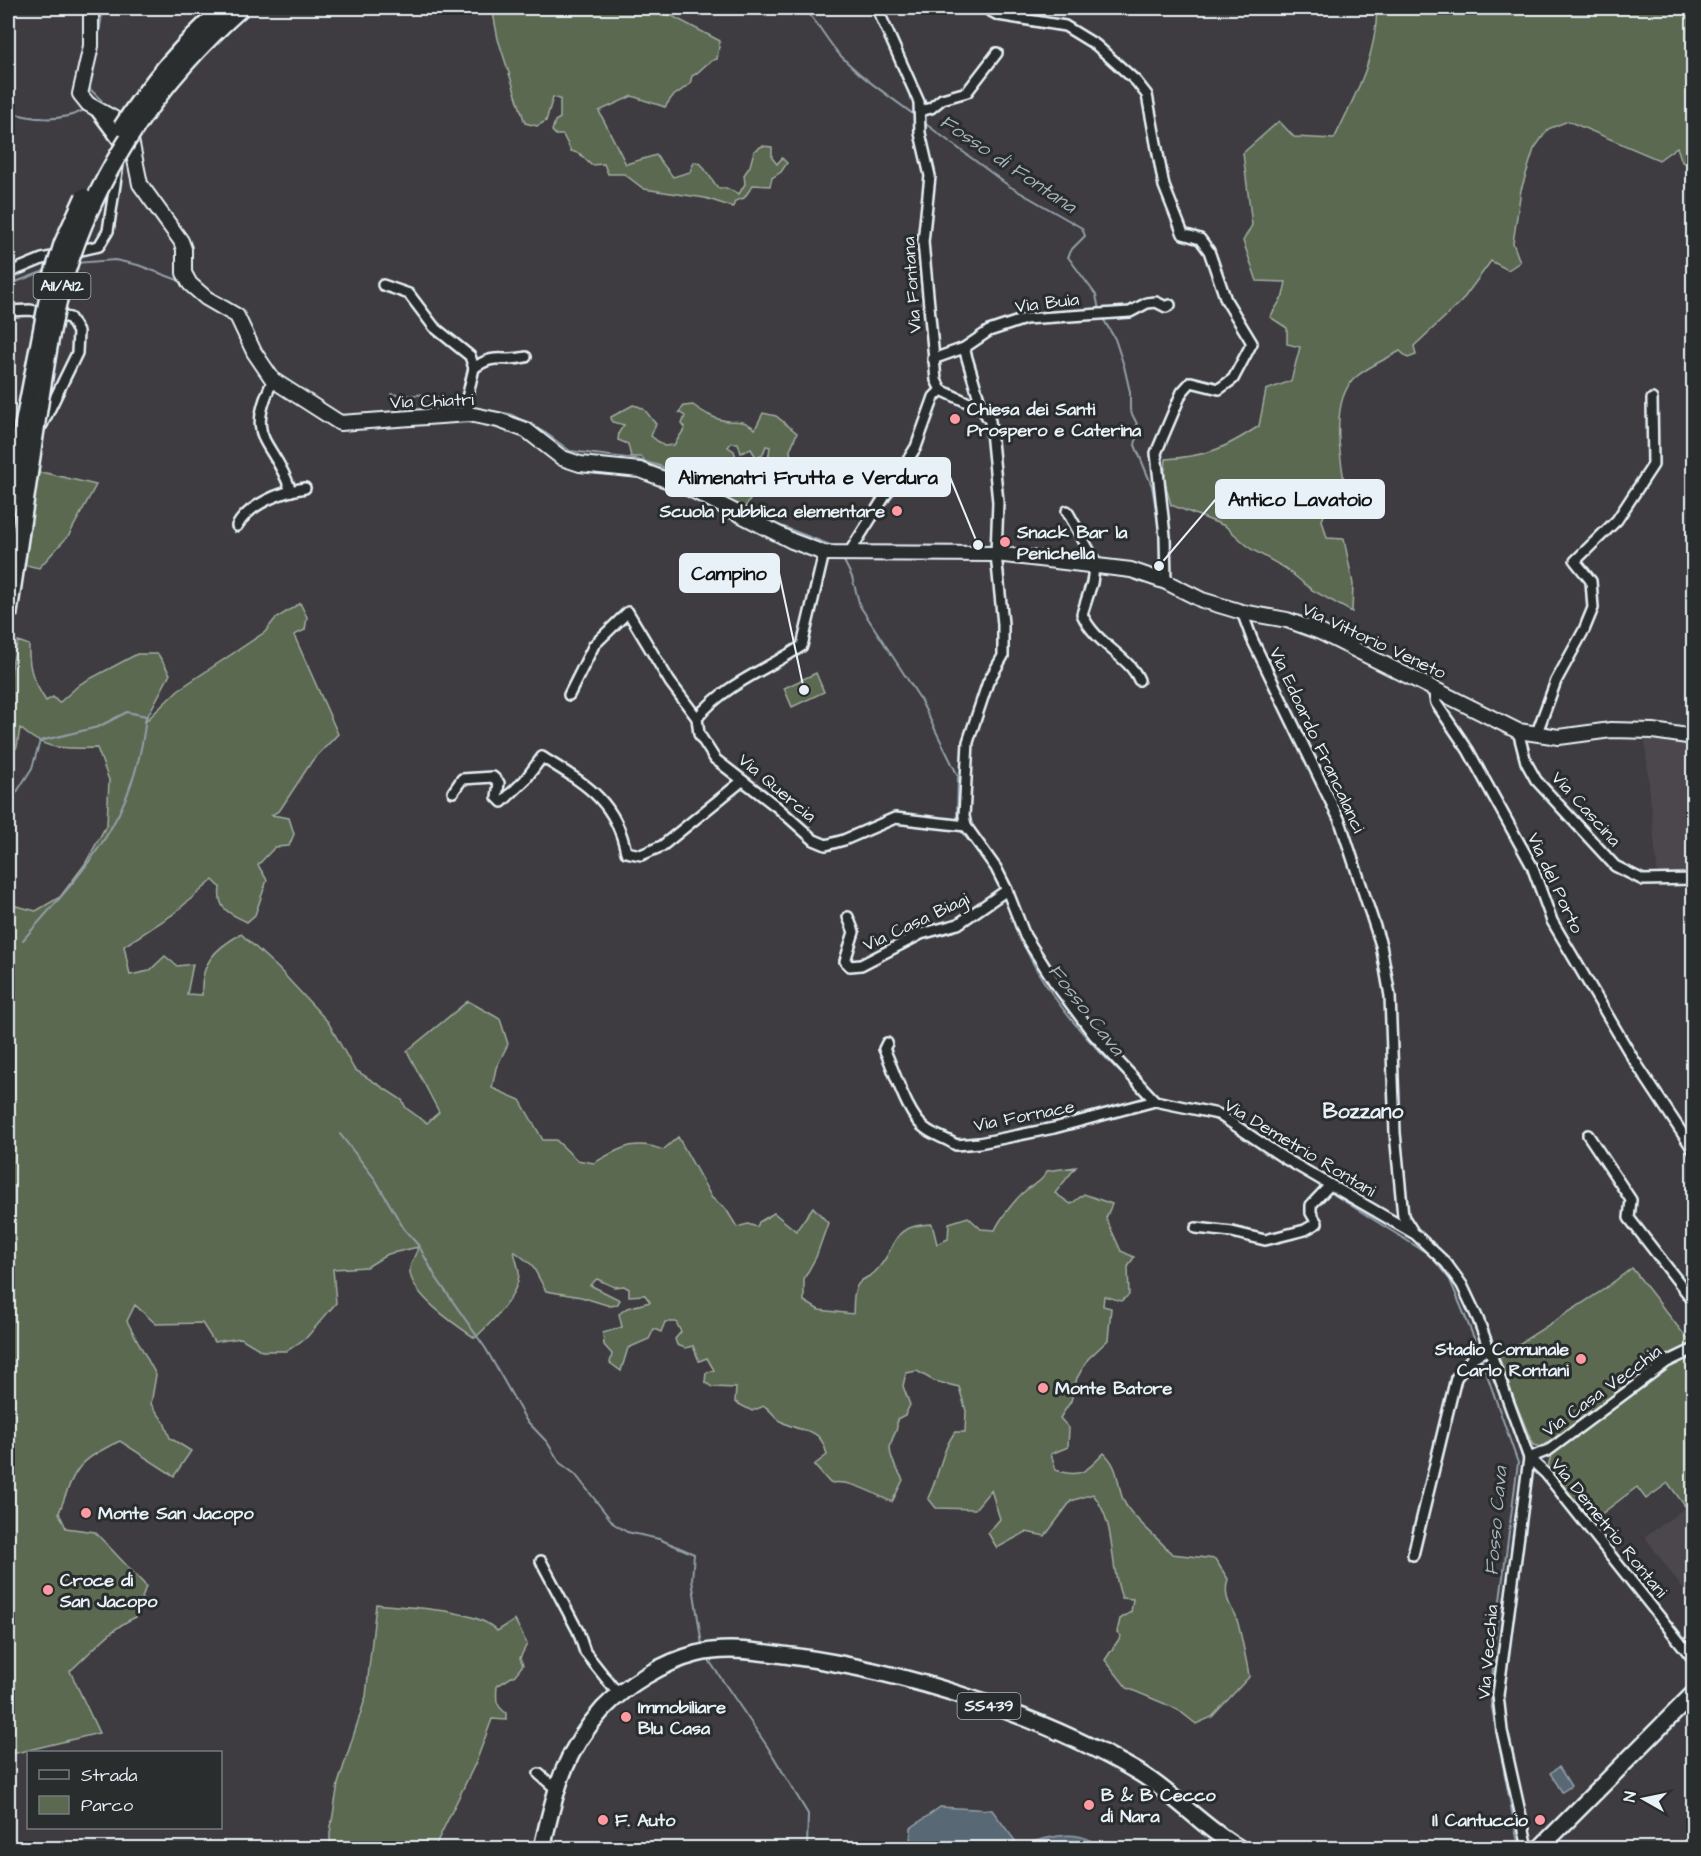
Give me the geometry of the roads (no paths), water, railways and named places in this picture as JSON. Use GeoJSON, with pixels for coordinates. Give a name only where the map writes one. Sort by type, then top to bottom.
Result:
{"type":"FeatureCollection","features":[{"type":"Feature","properties":{"kind":"highway","name":"A11/A12"},"geometry":{"type":"LineString","coordinates":[[8,506],[42,321],[67,234],[110,148],[153,80],[189,40],[224,8]]}},
{"type":"Feature","properties":{"kind":"highway","name":"A11/A12"},"geometry":{"type":"LineString","coordinates":[[8,616],[52,328],[66,271],[78,238],[109,171],[146,111],[177,70],[241,8]]}},
{"type":"Feature","properties":{"kind":"main road","name":"SS439"},"geometry":{"type":"LineString","coordinates":[[542,1848],[555,1788],[579,1741],[603,1710],[619,1695],[660,1669],[704,1653],[751,1650],[862,1667],[899,1676],[981,1703],[1079,1742],[1140,1773],[1221,1838],[1239,1848]]}},
{"type":"Feature","properties":{"kind":"main road"},"geometry":{"type":"LineString","coordinates":[[1540,1848],[1694,1693]]}},
{"type":"Feature","properties":{"kind":"street"},"geometry":{"type":"LineString","coordinates":[[8,273],[42,259],[99,246],[108,231],[119,159],[119,142],[93,107],[80,94],[91,46],[91,8]]}},
{"type":"Feature","properties":{"kind":"street","name":"Via Fontana"},"geometry":{"type":"LineString","coordinates":[[877,8],[919,102],[930,176],[923,242],[933,359],[936,380],[941,390]]}},
{"type":"Feature","properties":{"kind":"street"},"geometry":{"type":"LineString","coordinates":[[985,8],[998,15],[1065,26],[1096,45],[1137,81],[1147,95],[1164,186],[1183,234],[1200,239],[1209,251],[1226,300],[1252,343],[1233,379],[1219,389],[1191,382],[1182,392],[1163,431],[1156,453],[1165,536],[1166,582]]}},
{"type":"Feature","properties":{"kind":"street"},"geometry":{"type":"LineString","coordinates":[[920,117],[942,99],[967,92],[997,53]]}},
{"type":"Feature","properties":{"kind":"street","name":"Via Chiatri"},"geometry":{"type":"LineString","coordinates":[[93,107],[115,119],[130,135],[140,184],[181,241],[184,249],[184,273],[198,292],[237,316],[254,351],[273,380],[340,423],[469,412],[526,430],[562,458],[580,464],[640,470],[680,485],[792,541],[838,553]]}},
{"type":"Feature","properties":{"kind":"street"},"geometry":{"type":"LineString","coordinates":[[383,285],[410,294],[434,327],[470,356],[474,368],[467,398],[469,412]]}},
{"type":"Feature","properties":{"kind":"street","name":"Via Buia"},"geometry":{"type":"LineString","coordinates":[[933,359],[964,348],[989,331],[1025,319],[1130,312],[1148,303],[1170,305]]}},
{"type":"Feature","properties":{"kind":"street"},"geometry":{"type":"LineString","coordinates":[[8,311],[30,310],[70,318],[78,332],[77,353],[50,404],[24,472]]}},
{"type":"Feature","properties":{"kind":"street"},"geometry":{"type":"LineString","coordinates":[[964,348],[982,409],[990,421],[998,502],[996,554],[1003,624],[1003,656],[988,682],[968,742],[964,816],[961,825],[996,868],[1025,936],[1055,983],[1094,1035],[1153,1102]]}},
{"type":"Feature","properties":{"kind":"street"},"geometry":{"type":"LineString","coordinates":[[474,368],[489,358],[515,360],[526,357]]}},
{"type":"Feature","properties":{"kind":"street"},"geometry":{"type":"LineString","coordinates":[[273,380],[260,417],[261,436],[278,462],[291,491]]}},
{"type":"Feature","properties":{"kind":"street"},"geometry":{"type":"LineString","coordinates":[[697,718],[708,705],[743,679],[802,646],[838,553],[916,447],[934,397],[941,390],[982,409]]}},
{"type":"Feature","properties":{"kind":"street"},"geometry":{"type":"LineString","coordinates":[[1536,735],[1556,681],[1584,630],[1593,608],[1591,581],[1575,561],[1617,520],[1653,465],[1652,399]]}},
{"type":"Feature","properties":{"kind":"street"},"geometry":{"type":"LineString","coordinates":[[237,526],[242,517],[256,506],[291,491],[305,488]]}},
{"type":"Feature","properties":{"kind":"street"},"geometry":{"type":"LineString","coordinates":[[1067,512],[1087,545],[1095,565],[1082,614],[1100,641],[1136,672],[1139,680]]}},
{"type":"Feature","properties":{"kind":"street","name":"Via Vittorio Veneto"},"geometry":{"type":"LineString","coordinates":[[838,553],[996,554],[1131,570],[1166,582],[1202,600],[1242,612],[1287,620],[1320,632],[1518,731],[1559,737],[1611,730],[1653,731],[1694,737]]}},
{"type":"Feature","properties":{"kind":"street","name":"Via Quercia"},"geometry":{"type":"LineString","coordinates":[[570,695],[594,645],[628,612],[670,682],[697,718],[699,734],[716,759],[819,843],[826,844],[844,840],[895,818],[961,825]]}},
{"type":"Feature","properties":{"kind":"street","name":"Via Edoardo Francalanci"},"geometry":{"type":"LineString","coordinates":[[1242,612],[1252,639],[1340,821],[1381,945],[1390,996],[1395,1133],[1403,1216],[1415,1234]]}},
{"type":"Feature","properties":{"kind":"street","name":"Via del Porto"},"geometry":{"type":"LineString","coordinates":[[1433,688],[1436,703],[1468,750],[1532,866],[1552,921],[1666,1113],[1694,1151]]}},
{"type":"Feature","properties":{"kind":"street","name":"Via Cascina"},"geometry":{"type":"LineString","coordinates":[[1518,731],[1526,762],[1536,780],[1615,866],[1643,880],[1694,879]]}},
{"type":"Feature","properties":{"kind":"street"},"geometry":{"type":"LineString","coordinates":[[453,792],[462,779],[494,777],[499,783],[498,797],[502,802],[525,780],[542,757],[579,780],[609,806],[621,830],[626,852],[640,855],[662,846],[742,781]]}},
{"type":"Feature","properties":{"kind":"street","name":"Via Casa Biagi"},"geometry":{"type":"LineString","coordinates":[[848,917],[854,932],[845,962],[850,966],[861,965],[921,934],[958,924],[1005,892]]}},
{"type":"Feature","properties":{"kind":"street","name":"Via Fornace"},"geometry":{"type":"LineString","coordinates":[[887,1043],[884,1049],[912,1113],[926,1129],[944,1136],[956,1145],[979,1143],[1054,1128],[1153,1102]]}},
{"type":"Feature","properties":{"kind":"street","name":"Via Demetrio Rontani"},"geometry":{"type":"LineString","coordinates":[[1153,1102],[1218,1114],[1327,1190],[1415,1234],[1446,1263],[1462,1285],[1483,1351],[1529,1458],[1546,1474],[1694,1660]]}},
{"type":"Feature","properties":{"kind":"street"},"geometry":{"type":"LineString","coordinates":[[1588,1136],[1631,1200],[1629,1218],[1694,1302]]}},
{"type":"Feature","properties":{"kind":"street"},"geometry":{"type":"LineString","coordinates":[[1196,1228],[1232,1232],[1265,1240],[1305,1230],[1317,1223],[1311,1213],[1311,1205],[1327,1190]]}},
{"type":"Feature","properties":{"kind":"street","name":"Via Casa Vecchia"},"geometry":{"type":"LineString","coordinates":[[1529,1458],[1549,1450],[1667,1362],[1694,1349]]}},
{"type":"Feature","properties":{"kind":"street"},"geometry":{"type":"LineString","coordinates":[[1413,1555],[1450,1395],[1456,1378],[1483,1351]]}},
{"type":"Feature","properties":{"kind":"street","name":"Via Vecchia"},"geometry":{"type":"LineString","coordinates":[[1528,1848],[1502,1731],[1498,1695],[1529,1458]]}},
{"type":"Feature","properties":{"kind":"street"},"geometry":{"type":"LineString","coordinates":[[541,1561],[578,1631],[585,1653],[619,1695]]}},
{"type":"Feature","properties":{"kind":"street"},"geometry":{"type":"LineString","coordinates":[[539,1774],[555,1788]]}},
{"type":"Feature","properties":{"kind":"water"},"geometry":{"type":"Polygon","coordinates":[[[1559,1767],[1571,1786],[1562,1792],[1550,1773],[1559,1767]]]}},
{"type":"Feature","properties":{"kind":"water"},"geometry":{"type":"Polygon","coordinates":[[[940,1807],[992,1810],[1019,1846],[1063,1835],[1073,1835],[1090,1840],[1101,1848],[898,1848],[910,1841],[911,1828],[940,1807]]]}},
{"type":"Feature","properties":{"kind":"waterway","name":"Fosso Cava"},"geometry":{"type":"LineString","coordinates":[[97,46],[103,8]]}},
{"type":"Feature","properties":{"kind":"waterway","name":"Fosso di Fontana"},"geometry":{"type":"LineString","coordinates":[[803,8],[849,64],[917,117]]}},
{"type":"Feature","properties":{"kind":"waterway","name":"Fosso Cava"},"geometry":{"type":"LineString","coordinates":[[89,84],[90,89],[102,101],[100,102]]}},
{"type":"Feature","properties":{"kind":"waterway"},"geometry":{"type":"LineString","coordinates":[[8,111],[36,118],[56,118],[84,110]]}},
{"type":"Feature","properties":{"kind":"waterway","name":"Fosso di Fontana"},"geometry":{"type":"LineString","coordinates":[[923,122],[1009,186],[1082,228],[1085,236],[1072,249],[1068,257],[1096,295],[1099,310]]}},
{"type":"Feature","properties":{"kind":"waterway"},"geometry":{"type":"LineString","coordinates":[[75,263],[115,260],[138,265],[183,282]]}},
{"type":"Feature","properties":{"kind":"waterway"},"geometry":{"type":"LineString","coordinates":[[8,285],[47,270]]}},
{"type":"Feature","properties":{"kind":"waterway","name":"Fosso di Fontana"},"geometry":{"type":"LineString","coordinates":[[1101,315],[1115,339],[1124,366],[1130,392],[1130,410],[1139,428],[1135,445],[1152,486],[1161,540]]}},
{"type":"Feature","properties":{"kind":"waterway","name":"Fosso Cava"},"geometry":{"type":"LineString","coordinates":[[391,394],[405,396],[427,394],[466,406]]}},
{"type":"Feature","properties":{"kind":"waterway","name":"Fosso Cava"},"geometry":{"type":"LineString","coordinates":[[471,408],[510,414],[547,434],[570,451],[635,459],[660,466],[694,481],[721,497]]}},
{"type":"Feature","properties":{"kind":"waterway","name":"Fosso Cava"},"geometry":{"type":"LineString","coordinates":[[768,521],[833,546]]}},
{"type":"Feature","properties":{"kind":"waterway","name":"Fosso Cava"},"geometry":{"type":"LineString","coordinates":[[842,557],[852,577],[860,606],[919,697],[958,776],[957,821]]}},
{"type":"Feature","properties":{"kind":"waterway"},"geometry":{"type":"LineString","coordinates":[[13,798],[32,768],[40,741],[98,727],[127,712],[146,716],[140,752],[131,784],[119,813],[87,864],[23,940]]}},
{"type":"Feature","properties":{"kind":"waterway","name":"Fosso di Fontana"},"geometry":{"type":"LineString","coordinates":[[1611,724],[1618,723]]}},
{"type":"Feature","properties":{"kind":"waterway","name":"Fosso di Fontana"},"geometry":{"type":"LineString","coordinates":[[1555,730],[1588,726]]}},
{"type":"Feature","properties":{"kind":"waterway","name":"Fosso Cava"},"geometry":{"type":"LineString","coordinates":[[960,830],[988,865],[1002,891]]}},
{"type":"Feature","properties":{"kind":"waterway","name":"Fosso Cava"},"geometry":{"type":"LineString","coordinates":[[1004,897],[1017,928]]}},
{"type":"Feature","properties":{"kind":"waterway","name":"Fosso Cava"},"geometry":{"type":"LineString","coordinates":[[1021,938],[1057,1001],[1089,1040],[1140,1091]]}},
{"type":"Feature","properties":{"kind":"waterway","name":"Fosso Cava"},"geometry":{"type":"LineString","coordinates":[[1188,1112],[1213,1119],[1231,1128]]}},
{"type":"Feature","properties":{"kind":"waterway"},"geometry":{"type":"LineString","coordinates":[[340,1134],[375,1179],[404,1229],[419,1246],[435,1276],[486,1349],[526,1420],[547,1442],[560,1463],[575,1474],[614,1524],[627,1532],[659,1539],[694,1554],[692,1580],[702,1645]]}},
{"type":"Feature","properties":{"kind":"waterway","name":"Fosso Cava"},"geometry":{"type":"LineString","coordinates":[[1248,1139],[1324,1188]]}},
{"type":"Feature","properties":{"kind":"waterway","name":"Fosso Cava"},"geometry":{"type":"LineString","coordinates":[[1328,1191],[1430,1255],[1450,1280],[1479,1350]]}},
{"type":"Feature","properties":{"kind":"waterway","name":"Fosso Cava"},"geometry":{"type":"LineString","coordinates":[[1480,1355],[1518,1463],[1494,1646],[1491,1703],[1519,1848]]}},
{"type":"Feature","properties":{"kind":"waterway"},"geometry":{"type":"LineString","coordinates":[[708,1659],[767,1746],[808,1814],[807,1848]]}},
{"type":"Feature","properties":{"kind":"place","name":"Chiesa dei Santi Prospero e Caterina"},"geometry":{"type":"Point","coordinates":[955,419]}},
{"type":"Feature","properties":{"kind":"place","name":"Scuola pubblica elementare"},"geometry":{"type":"Point","coordinates":[897,511]}},
{"type":"Feature","properties":{"kind":"place","name":"Snack Bar la Penichella"},"geometry":{"type":"Point","coordinates":[1005,542]}},
{"type":"Feature","properties":{"kind":"place","name":"Alimenatri Frutta e Verdura"},"geometry":{"type":"Point","coordinates":[978,545]}},
{"type":"Feature","properties":{"kind":"place","name":"Antico Lavatoio"},"geometry":{"type":"Point","coordinates":[1159,566]}},
{"type":"Feature","properties":{"kind":"place","name":"Campino"},"geometry":{"type":"Point","coordinates":[804,690]}},
{"type":"Feature","properties":{"kind":"place","name":"Stadio Comunale Carlo Rontani"},"geometry":{"type":"Point","coordinates":[1581,1359]}},
{"type":"Feature","properties":{"kind":"place","name":"Monte Batore"},"geometry":{"type":"Point","coordinates":[1043,1388]}},
{"type":"Feature","properties":{"kind":"place","name":"Monte San Jacopo"},"geometry":{"type":"Point","coordinates":[86,1513]}},
{"type":"Feature","properties":{"kind":"place","name":"Croce di San Jacopo"},"geometry":{"type":"Point","coordinates":[48,1590]}},
{"type":"Feature","properties":{"kind":"place","name":"Immobiliare Blu Casa"},"geometry":{"type":"Point","coordinates":[626,1717]}},
{"type":"Feature","properties":{"kind":"place","name":"B & B Cecco di Nara"},"geometry":{"type":"Point","coordinates":[1089,1805]}},
{"type":"Feature","properties":{"kind":"place","name":"F. Auto"},"geometry":{"type":"Point","coordinates":[603,1820]}},
{"type":"Feature","properties":{"kind":"place","name":"Il Cantuccio"},"geometry":{"type":"Point","coordinates":[1540,1820]}},
{"type":"Feature","properties":{"kind":"district","name":"Bozzano"},"geometry":{"type":"Point","coordinates":[1363,1111]}}]}
